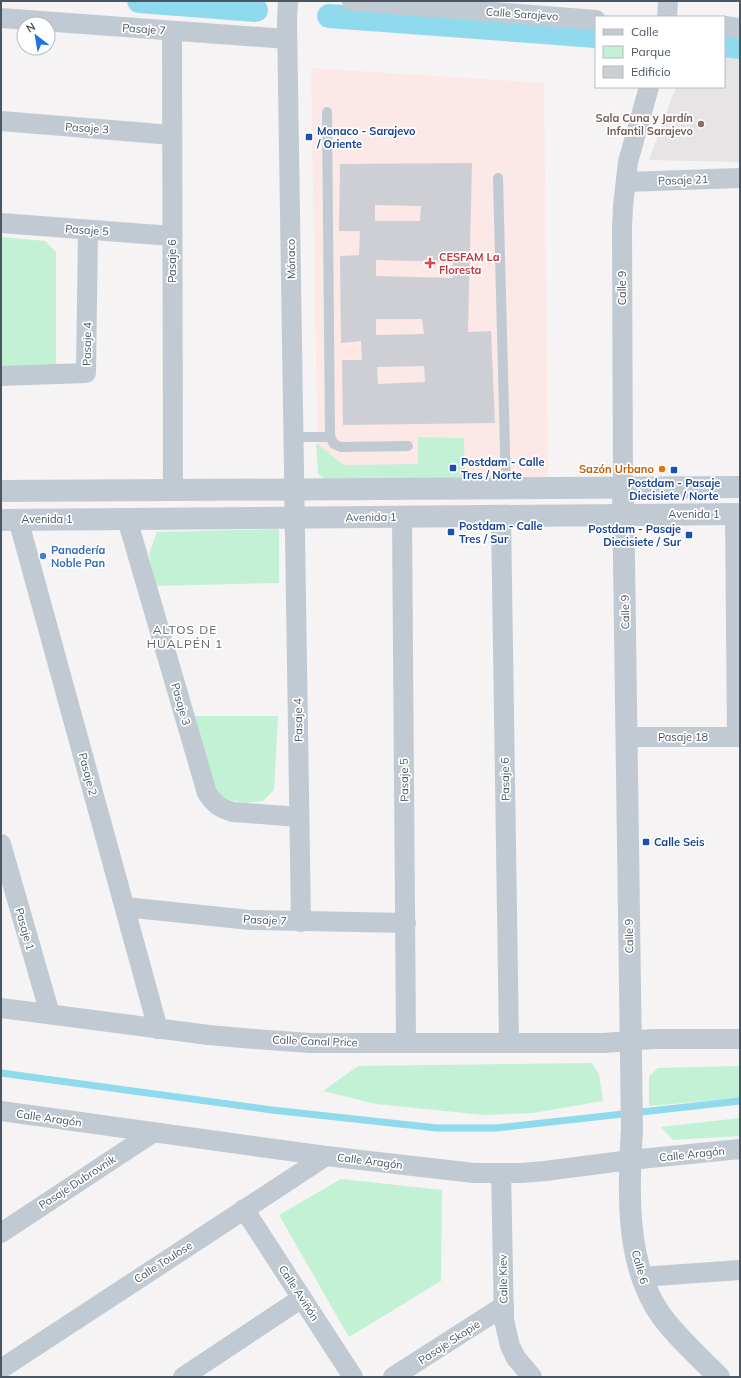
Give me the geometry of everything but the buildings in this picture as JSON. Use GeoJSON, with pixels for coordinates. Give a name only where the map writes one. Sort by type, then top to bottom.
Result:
{"type":"FeatureCollection","features":[{"type":"Feature","properties":{"kind":"street","name":"Mónaco"},"geometry":{"type":"LineString","coordinates":[[288,1],[287,39],[295,517]]}},
{"type":"Feature","properties":{"kind":"street","name":"Calle Sarajevo"},"geometry":{"type":"LineString","coordinates":[[352,1],[481,6],[595,20]]}},
{"type":"Feature","properties":{"kind":"street"},"geometry":{"type":"LineString","coordinates":[[667,16],[668,1]]}},
{"type":"Feature","properties":{"kind":"street","name":"Pasaje 7"},"geometry":{"type":"LineString","coordinates":[[1,18],[287,39]]}},
{"type":"Feature","properties":{"kind":"street"},"geometry":{"type":"LineString","coordinates":[[725,26],[740,28]]}},
{"type":"Feature","properties":{"kind":"street","name":"Pasaje 6"},"geometry":{"type":"LineString","coordinates":[[172,30],[172,491]]}},
{"type":"Feature","properties":{"kind":"street","name":"Calle 9"},"geometry":{"type":"LineString","coordinates":[[632,1130],[623,488],[622,206],[628,162],[648,88]]}},
{"type":"Feature","properties":{"kind":"street","name":"Pasaje 3"},"geometry":{"type":"LineString","coordinates":[[1,122],[172,135]]}},
{"type":"Feature","properties":{"kind":"street","name":"Pasaje 21"},"geometry":{"type":"LineString","coordinates":[[626,182],[740,178]]}},
{"type":"Feature","properties":{"kind":"street","name":"Pasaje 5"},"geometry":{"type":"LineString","coordinates":[[1,223],[172,236]]}},
{"type":"Feature","properties":{"kind":"street","name":"Pasaje 4"},"geometry":{"type":"LineString","coordinates":[[1,376],[86,373],[88,230]]}},
{"type":"Feature","properties":{"kind":"street"},"geometry":{"type":"LineString","coordinates":[[1,491],[740,487]]}},
{"type":"Feature","properties":{"kind":"street"},"geometry":{"type":"LineString","coordinates":[[738,514],[739,737]]}},
{"type":"Feature","properties":{"kind":"street","name":"Avenida 1"},"geometry":{"type":"LineString","coordinates":[[10,520],[738,514]]}},
{"type":"Feature","properties":{"kind":"street","name":"Pasaje 5"},"geometry":{"type":"LineString","coordinates":[[402,516],[406,1043]]}},
{"type":"Feature","properties":{"kind":"street","name":"Pasaje 6"},"geometry":{"type":"LineString","coordinates":[[502,516],[509,1043]]}},
{"type":"Feature","properties":{"kind":"street","name":"Pasaje 4"},"geometry":{"type":"LineString","coordinates":[[295,517],[301,922]]}},
{"type":"Feature","properties":{"kind":"street","name":"Pasaje 3"},"geometry":{"type":"LineString","coordinates":[[128,519],[207,793],[216,805],[224,810],[299,817]]}},
{"type":"Feature","properties":{"kind":"street","name":"Pasaje 2"},"geometry":{"type":"LineString","coordinates":[[10,520],[125,907],[158,1029]]}},
{"type":"Feature","properties":{"kind":"street","name":"Pasaje 18"},"geometry":{"type":"LineString","coordinates":[[626,737],[739,737]]}},
{"type":"Feature","properties":{"kind":"street","name":"Pasaje 1"},"geometry":{"type":"LineString","coordinates":[[1,844],[50,1014]]}},
{"type":"Feature","properties":{"kind":"street","name":"Pasaje 7"},"geometry":{"type":"LineString","coordinates":[[125,907],[250,920],[406,923]]}},
{"type":"Feature","properties":{"kind":"street","name":"Calle Canal Price"},"geometry":{"type":"LineString","coordinates":[[1,1008],[158,1029],[310,1043],[630,1042]]}},
{"type":"Feature","properties":{"kind":"street"},"geometry":{"type":"LineString","coordinates":[[630,1042],[653,1039],[740,1039]]}},
{"type":"Feature","properties":{"kind":"street","name":"Calle Aragón"},"geometry":{"type":"LineString","coordinates":[[1,1111],[326,1156],[474,1173],[545,1171],[630,1160],[740,1149]]}},
{"type":"Feature","properties":{"kind":"street","name":"Calle 6"},"geometry":{"type":"LineString","coordinates":[[632,1130],[630,1160],[632,1227],[636,1259],[641,1277],[650,1298],[662,1317],[719,1377]]}},
{"type":"Feature","properties":{"kind":"street","name":"Pasaje Dubrovnik"},"geometry":{"type":"LineString","coordinates":[[1,1233],[154,1132]]}},
{"type":"Feature","properties":{"kind":"street","name":"Calle Toulose"},"geometry":{"type":"LineString","coordinates":[[1,1368],[326,1156]]}},
{"type":"Feature","properties":{"kind":"street","name":"Calle Kiev"},"geometry":{"type":"LineString","coordinates":[[501,1173],[504,1320],[510,1346],[523,1368],[532,1377]]}},
{"type":"Feature","properties":{"kind":"street","name":"Calle Aviñón"},"geometry":{"type":"LineString","coordinates":[[244,1209],[353,1377]]}},
{"type":"Feature","properties":{"kind":"street"},"geometry":{"type":"LineString","coordinates":[[641,1277],[740,1270]]}},
{"type":"Feature","properties":{"kind":"street"},"geometry":{"type":"LineString","coordinates":[[182,1377],[302,1298]]}},
{"type":"Feature","properties":{"kind":"street","name":"Pasaje Skopie"},"geometry":{"type":"LineString","coordinates":[[393,1377],[504,1306]]}},
{"type":"Feature","properties":{"kind":"lane"},"geometry":{"type":"LineString","coordinates":[[327,112],[330,437],[334,444],[340,447],[408,446]]}},
{"type":"Feature","properties":{"kind":"lane"},"geometry":{"type":"LineString","coordinates":[[498,178],[506,489]]}},
{"type":"Feature","properties":{"kind":"lane"},"geometry":{"type":"LineString","coordinates":[[293,437],[330,437]]}},
{"type":"Feature","properties":{"kind":"shaded area","name":"Sala Cuna y Jardín Infantil Sarajevo"},"geometry":{"type":"Polygon","coordinates":[[[725,47],[740,49],[740,162],[649,160],[676,88],[725,88],[725,47]]]}},
{"type":"Feature","properties":{"kind":"shaded area","name":"CESFAM La Floresta"},"geometry":{"type":"Polygon","coordinates":[[[311,68],[544,83],[548,480],[465,483],[318,473],[311,68]]]}},
{"type":"Feature","properties":{"kind":"green space"},"geometry":{"type":"Polygon","coordinates":[[[1,237],[45,241],[56,252],[56,365],[1,372],[1,237]]]}},
{"type":"Feature","properties":{"kind":"green space"},"geometry":{"type":"Polygon","coordinates":[[[418,437],[464,438],[465,483],[329,485],[318,473],[316,443],[344,465],[418,464],[418,437]]]}},
{"type":"Feature","properties":{"kind":"green space"},"geometry":{"type":"Polygon","coordinates":[[[279,529],[279,583],[155,586],[149,554],[157,532],[279,529]]]}},
{"type":"Feature","properties":{"kind":"green space"},"geometry":{"type":"Polygon","coordinates":[[[193,716],[278,716],[274,790],[263,801],[244,803],[224,799],[211,785],[193,716]]]}},
{"type":"Feature","properties":{"kind":"green space"},"geometry":{"type":"Polygon","coordinates":[[[592,1063],[599,1074],[603,1101],[533,1113],[484,1115],[376,1104],[323,1091],[358,1066],[592,1063]]]}},
{"type":"Feature","properties":{"kind":"green space"},"geometry":{"type":"Polygon","coordinates":[[[740,1066],[740,1098],[649,1106],[649,1076],[658,1068],[740,1066]]]}},
{"type":"Feature","properties":{"kind":"green space"},"geometry":{"type":"Polygon","coordinates":[[[740,1118],[740,1136],[673,1140],[661,1127],[740,1118]]]}},
{"type":"Feature","properties":{"kind":"green space"},"geometry":{"type":"Polygon","coordinates":[[[341,1179],[442,1190],[441,1281],[349,1337],[279,1215],[341,1179]]]}},
{"type":"Feature","properties":{"kind":"waterway"},"geometry":{"type":"LineString","coordinates":[[139,1],[256,10]]}},
{"type":"Feature","properties":{"kind":"waterway"},"geometry":{"type":"LineString","coordinates":[[329,16],[595,36]]}},
{"type":"Feature","properties":{"kind":"waterway"},"geometry":{"type":"LineString","coordinates":[[725,45],[740,47]]}},
{"type":"Feature","properties":{"kind":"waterway"},"geometry":{"type":"LineString","coordinates":[[1,1073],[272,1110],[437,1128],[496,1128],[740,1101]]}},
{"type":"Feature","properties":{"kind":"place","name":"Sala Cuna y Jardín Infantil Sarajevo"},"geometry":{"type":"Point","coordinates":[701,124]}},
{"type":"Feature","properties":{"kind":"place","name":"Monaco - Sarajevo / Oriente"},"geometry":{"type":"Point","coordinates":[309,137]}},
{"type":"Feature","properties":{"kind":"place","name":"CESFAM La Floresta"},"geometry":{"type":"Point","coordinates":[430,263]}},
{"type":"Feature","properties":{"kind":"place","name":"Postdam - Calle Tres / Norte"},"geometry":{"type":"Point","coordinates":[453,468]}},
{"type":"Feature","properties":{"kind":"place","name":"Sazón Urbano"},"geometry":{"type":"Point","coordinates":[662,469]}},
{"type":"Feature","properties":{"kind":"place","name":"Postdam - Pasaje Diecisiete / Norte"},"geometry":{"type":"Point","coordinates":[674,470]}},
{"type":"Feature","properties":{"kind":"place","name":"Postdam - Calle Tres / Sur"},"geometry":{"type":"Point","coordinates":[451,532]}},
{"type":"Feature","properties":{"kind":"place","name":"Postdam - Pasaje Diecisiete / Sur"},"geometry":{"type":"Point","coordinates":[689,535]}},
{"type":"Feature","properties":{"kind":"place","name":"Panadería Noble Pan"},"geometry":{"type":"Point","coordinates":[43,556]}},
{"type":"Feature","properties":{"kind":"place","name":"Calle Seis"},"geometry":{"type":"Point","coordinates":[646,842]}},
{"type":"Feature","properties":{"kind":"district","name":"ALTOS DE HUALPÉN 1"},"geometry":{"type":"Point","coordinates":[185,636]}}]}
